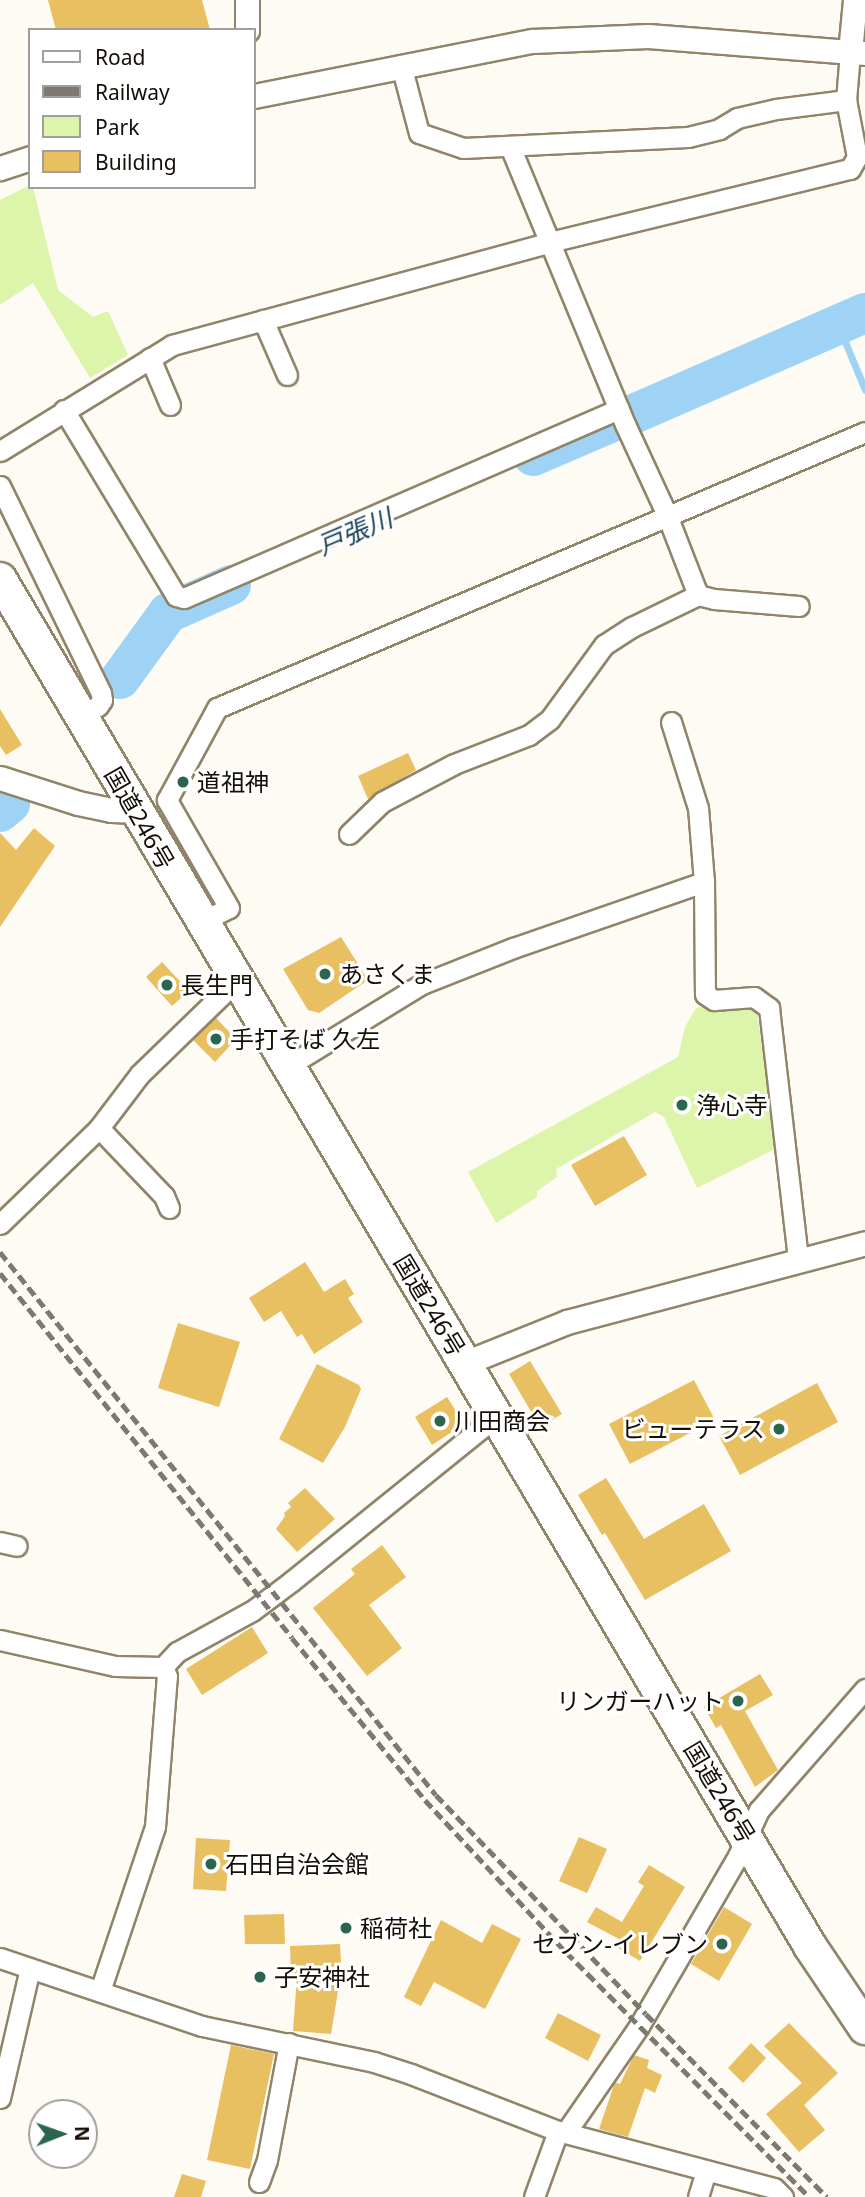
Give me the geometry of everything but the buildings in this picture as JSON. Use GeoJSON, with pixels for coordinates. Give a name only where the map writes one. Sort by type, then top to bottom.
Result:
{"type":"FeatureCollection","features":[{"type":"Feature","properties":{"kind":"highway","name":"国道246号"},"geometry":{"type":"LineString","coordinates":[[0,579],[134,811],[747,1836],[810,1947],[865,2028]]}},
{"type":"Feature","properties":{"kind":"street"},"geometry":{"type":"LineString","coordinates":[[247,0],[247,28]]}},
{"type":"Feature","properties":{"kind":"street"},"geometry":{"type":"LineString","coordinates":[[0,452],[172,345],[550,242],[850,169],[857,157],[846,100],[858,52],[855,0]]}},
{"type":"Feature","properties":{"kind":"street"},"geometry":{"type":"LineString","coordinates":[[256,96],[533,41],[635,36],[858,52]]}},
{"type":"Feature","properties":{"kind":"street"},"geometry":{"type":"LineString","coordinates":[[401,65],[419,133],[463,148],[510,149],[688,137],[719,129],[737,118],[776,109],[846,100]]}},
{"type":"Feature","properties":{"kind":"street"},"geometry":{"type":"LineString","coordinates":[[510,149],[622,416],[667,515],[698,595]]}},
{"type":"Feature","properties":{"kind":"street"},"geometry":{"type":"LineString","coordinates":[[0,168],[28,159]]}},
{"type":"Feature","properties":{"kind":"street"},"geometry":{"type":"LineString","coordinates":[[263,320],[286,375]]}},
{"type":"Feature","properties":{"kind":"street"},"geometry":{"type":"LineString","coordinates":[[150,358],[170,405]]}},
{"type":"Feature","properties":{"kind":"street"},"geometry":{"type":"LineString","coordinates":[[64,410],[176,596],[184,598],[622,416]]}},
{"type":"Feature","properties":{"kind":"street"},"geometry":{"type":"LineString","coordinates":[[201,922],[229,908],[167,800],[217,708],[865,432]]}},
{"type":"Feature","properties":{"kind":"street"},"geometry":{"type":"LineString","coordinates":[[0,486],[101,693],[98,706],[80,716]]}},
{"type":"Feature","properties":{"kind":"street"},"geometry":{"type":"LineString","coordinates":[[349,834],[383,802],[454,764],[529,735],[550,719],[604,645],[634,633],[698,595],[715,599],[799,606]]}},
{"type":"Feature","properties":{"kind":"street"},"geometry":{"type":"LineString","coordinates":[[671,722],[698,808],[704,882],[705,994],[714,1000],[754,998],[769,1008],[798,1258]]}},
{"type":"Feature","properties":{"kind":"street"},"geometry":{"type":"LineString","coordinates":[[0,778],[78,803],[111,810],[134,811]]}},
{"type":"Feature","properties":{"kind":"street"},"geometry":{"type":"LineString","coordinates":[[288,1066],[422,984],[513,948],[704,882]]}},
{"type":"Feature","properties":{"kind":"street"},"geometry":{"type":"LineString","coordinates":[[0,1224],[99,1128],[140,1074],[236,981]]}},
{"type":"Feature","properties":{"kind":"street"},"geometry":{"type":"LineString","coordinates":[[99,1128],[164,1196],[169,1208]]}},
{"type":"Feature","properties":{"kind":"street"},"geometry":{"type":"LineString","coordinates":[[465,1363],[567,1322],[798,1258],[865,1243]]}},
{"type":"Feature","properties":{"kind":"street"},"geometry":{"type":"LineString","coordinates":[[0,1640],[114,1666],[163,1667],[177,1652],[252,1611],[292,1581],[495,1417]]}},
{"type":"Feature","properties":{"kind":"street"},"geometry":{"type":"LineString","coordinates":[[100,1991],[155,1827],[167,1676],[163,1667]]}},
{"type":"Feature","properties":{"kind":"street"},"geometry":{"type":"LineString","coordinates":[[534,2197],[562,2132],[639,2026],[738,1856],[759,1810],[865,1689]]}},
{"type":"Feature","properties":{"kind":"street"},"geometry":{"type":"LineString","coordinates":[[0,1958],[202,2026],[289,2043],[411,2074],[562,2132],[774,2188],[783,2197]]}},
{"type":"Feature","properties":{"kind":"street"},"geometry":{"type":"LineString","coordinates":[[0,2098],[30,1969]]}},
{"type":"Feature","properties":{"kind":"street"},"geometry":{"type":"LineString","coordinates":[[259,2182],[267,2160],[289,2043]]}},
{"type":"Feature","properties":{"kind":"street"},"geometry":{"type":"LineString","coordinates":[[698,2197],[706,2171]]}},
{"type":"Feature","properties":{"kind":"green space"},"geometry":{"type":"Polygon","coordinates":[[[28,186],[28,189],[33,189],[58,290],[93,317],[108,311],[128,355],[90,378],[33,283],[0,305],[0,200],[28,186]]]}},
{"type":"Feature","properties":{"kind":"green space"},"geometry":{"type":"Polygon","coordinates":[[[742,999],[756,1006],[777,1148],[697,1188],[664,1117],[655,1112],[556,1169],[557,1177],[537,1191],[537,1197],[496,1223],[468,1172],[678,1057],[685,1027],[696,1008],[742,999]]]}},
{"type":"Feature","properties":{"kind":"waterway","name":"戸張川"},"geometry":{"type":"LineString","coordinates":[[629,416],[865,313]]}},
{"type":"Feature","properties":{"kind":"waterway"},"geometry":{"type":"LineString","coordinates":[[838,325],[865,390]]}},
{"type":"Feature","properties":{"kind":"waterway","name":"戸張川"},"geometry":{"type":"LineString","coordinates":[[533,456],[617,420]]}},
{"type":"Feature","properties":{"kind":"waterway","name":"戸張川"},"geometry":{"type":"LineString","coordinates":[[120,679],[168,613],[231,585]]}},
{"type":"Feature","properties":{"kind":"waterway","name":"戸張川"},"geometry":{"type":"LineString","coordinates":[[0,812],[10,804]]}},
{"type":"Feature","properties":{"kind":"railway"},"geometry":{"type":"LineString","coordinates":[[0,1252],[436,1795],[646,2014],[827,2197]]}},
{"type":"Feature","properties":{"kind":"railway"},"geometry":{"type":"LineString","coordinates":[[0,1273],[425,1800],[566,1952],[809,2197]]}},
{"type":"Feature","properties":{"kind":"place","name":"道祖神"},"geometry":{"type":"Point","coordinates":[183,782]}},
{"type":"Feature","properties":{"kind":"place","name":"あさくま"},"geometry":{"type":"Point","coordinates":[325,974]}},
{"type":"Feature","properties":{"kind":"place","name":"長生門"},"geometry":{"type":"Point","coordinates":[167,985]}},
{"type":"Feature","properties":{"kind":"place","name":"手打そば 久左"},"geometry":{"type":"Point","coordinates":[216,1039]}},
{"type":"Feature","properties":{"kind":"place","name":"浄心寺"},"geometry":{"type":"Point","coordinates":[682,1105]}},
{"type":"Feature","properties":{"kind":"place","name":"川田商会"},"geometry":{"type":"Point","coordinates":[440,1421]}},
{"type":"Feature","properties":{"kind":"place","name":"ビューテラス"},"geometry":{"type":"Point","coordinates":[779,1429]}},
{"type":"Feature","properties":{"kind":"place","name":"リンガーハット"},"geometry":{"type":"Point","coordinates":[738,1701]}},
{"type":"Feature","properties":{"kind":"place","name":"石田自治会館"},"geometry":{"type":"Point","coordinates":[211,1864]}},
{"type":"Feature","properties":{"kind":"place","name":"稲荷社"},"geometry":{"type":"Point","coordinates":[346,1928]}},
{"type":"Feature","properties":{"kind":"place","name":"セブン-イレブン"},"geometry":{"type":"Point","coordinates":[722,1944]}},
{"type":"Feature","properties":{"kind":"place","name":"子安神社"},"geometry":{"type":"Point","coordinates":[260,1977]}}]}
